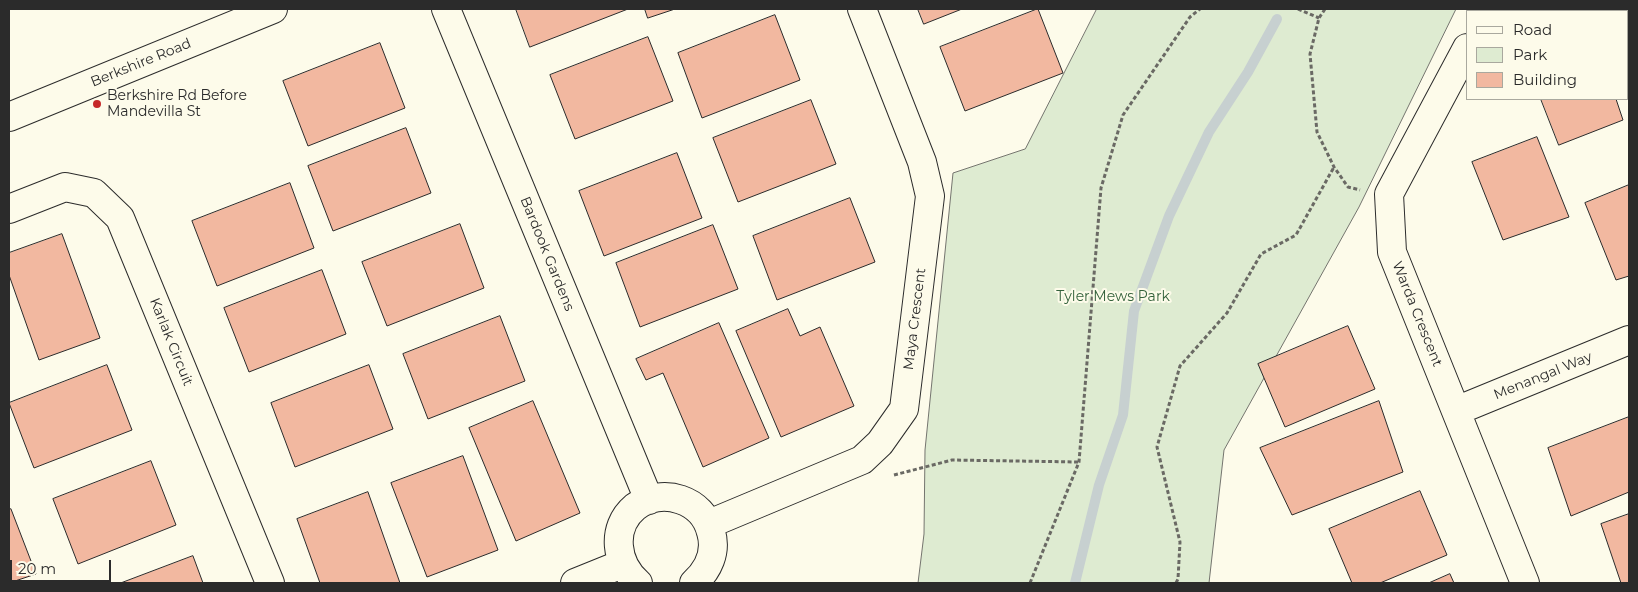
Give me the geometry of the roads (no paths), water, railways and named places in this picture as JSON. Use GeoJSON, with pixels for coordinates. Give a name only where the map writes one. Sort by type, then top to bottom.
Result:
{"type":"FeatureCollection","features":[{"type":"Feature","properties":{"kind":"street","name":"Berkshire Road"},"geometry":{"type":"LineString","coordinates":[[9,116],[272,9]]}},
{"type":"Feature","properties":{"kind":"street","name":"Bardook Gardens"},"geometry":{"type":"LineString","coordinates":[[446,9],[648,500]]}},
{"type":"Feature","properties":{"kind":"street","name":"Maya Crescent"},"geometry":{"type":"LineString","coordinates":[[709,524],[862,460],[880,443],[904,409],[930,196],[922,162],[862,9]]}},
{"type":"Feature","properties":{"kind":"street","name":"Warda Crescent"},"geometry":{"type":"LineString","coordinates":[[1466,50],[1389,194],[1392,252],[1524,583]]}},
{"type":"Feature","properties":{"kind":"street","name":"Karlak Circuit"},"geometry":{"type":"LineString","coordinates":[[9,209],[65,187],[94,193],[120,218],[270,583]]}},
{"type":"Feature","properties":{"kind":"street","name":"Menangal Way"},"geometry":{"type":"LineString","coordinates":[[1456,411],[1629,340]]}},
{"type":"Feature","properties":{"kind":"street"},"geometry":{"type":"LineString","coordinates":[[575,583],[630,574],[618,549],[619,533],[625,519],[635,507],[648,500],[663,496],[677,498],[690,503],[701,512],[709,524],[713,540],[712,556],[705,571],[694,583]]}},
{"type":"Feature","properties":{"kind":"waterway"},"geometry":{"type":"LineString","coordinates":[[1075,583],[1099,485],[1123,415],[1134,311],[1169,216],[1209,132],[1248,72],[1277,19]]}},
{"type":"Feature","properties":{"kind":"place","name":"Berkshire Rd Before Mandevilla St"},"geometry":{"type":"Point","coordinates":[97,104]}},
{"type":"Feature","properties":{"kind":"park label","name":"Tyler Mews Park"},"geometry":{"type":"Point","coordinates":[1113,297]}}]}
